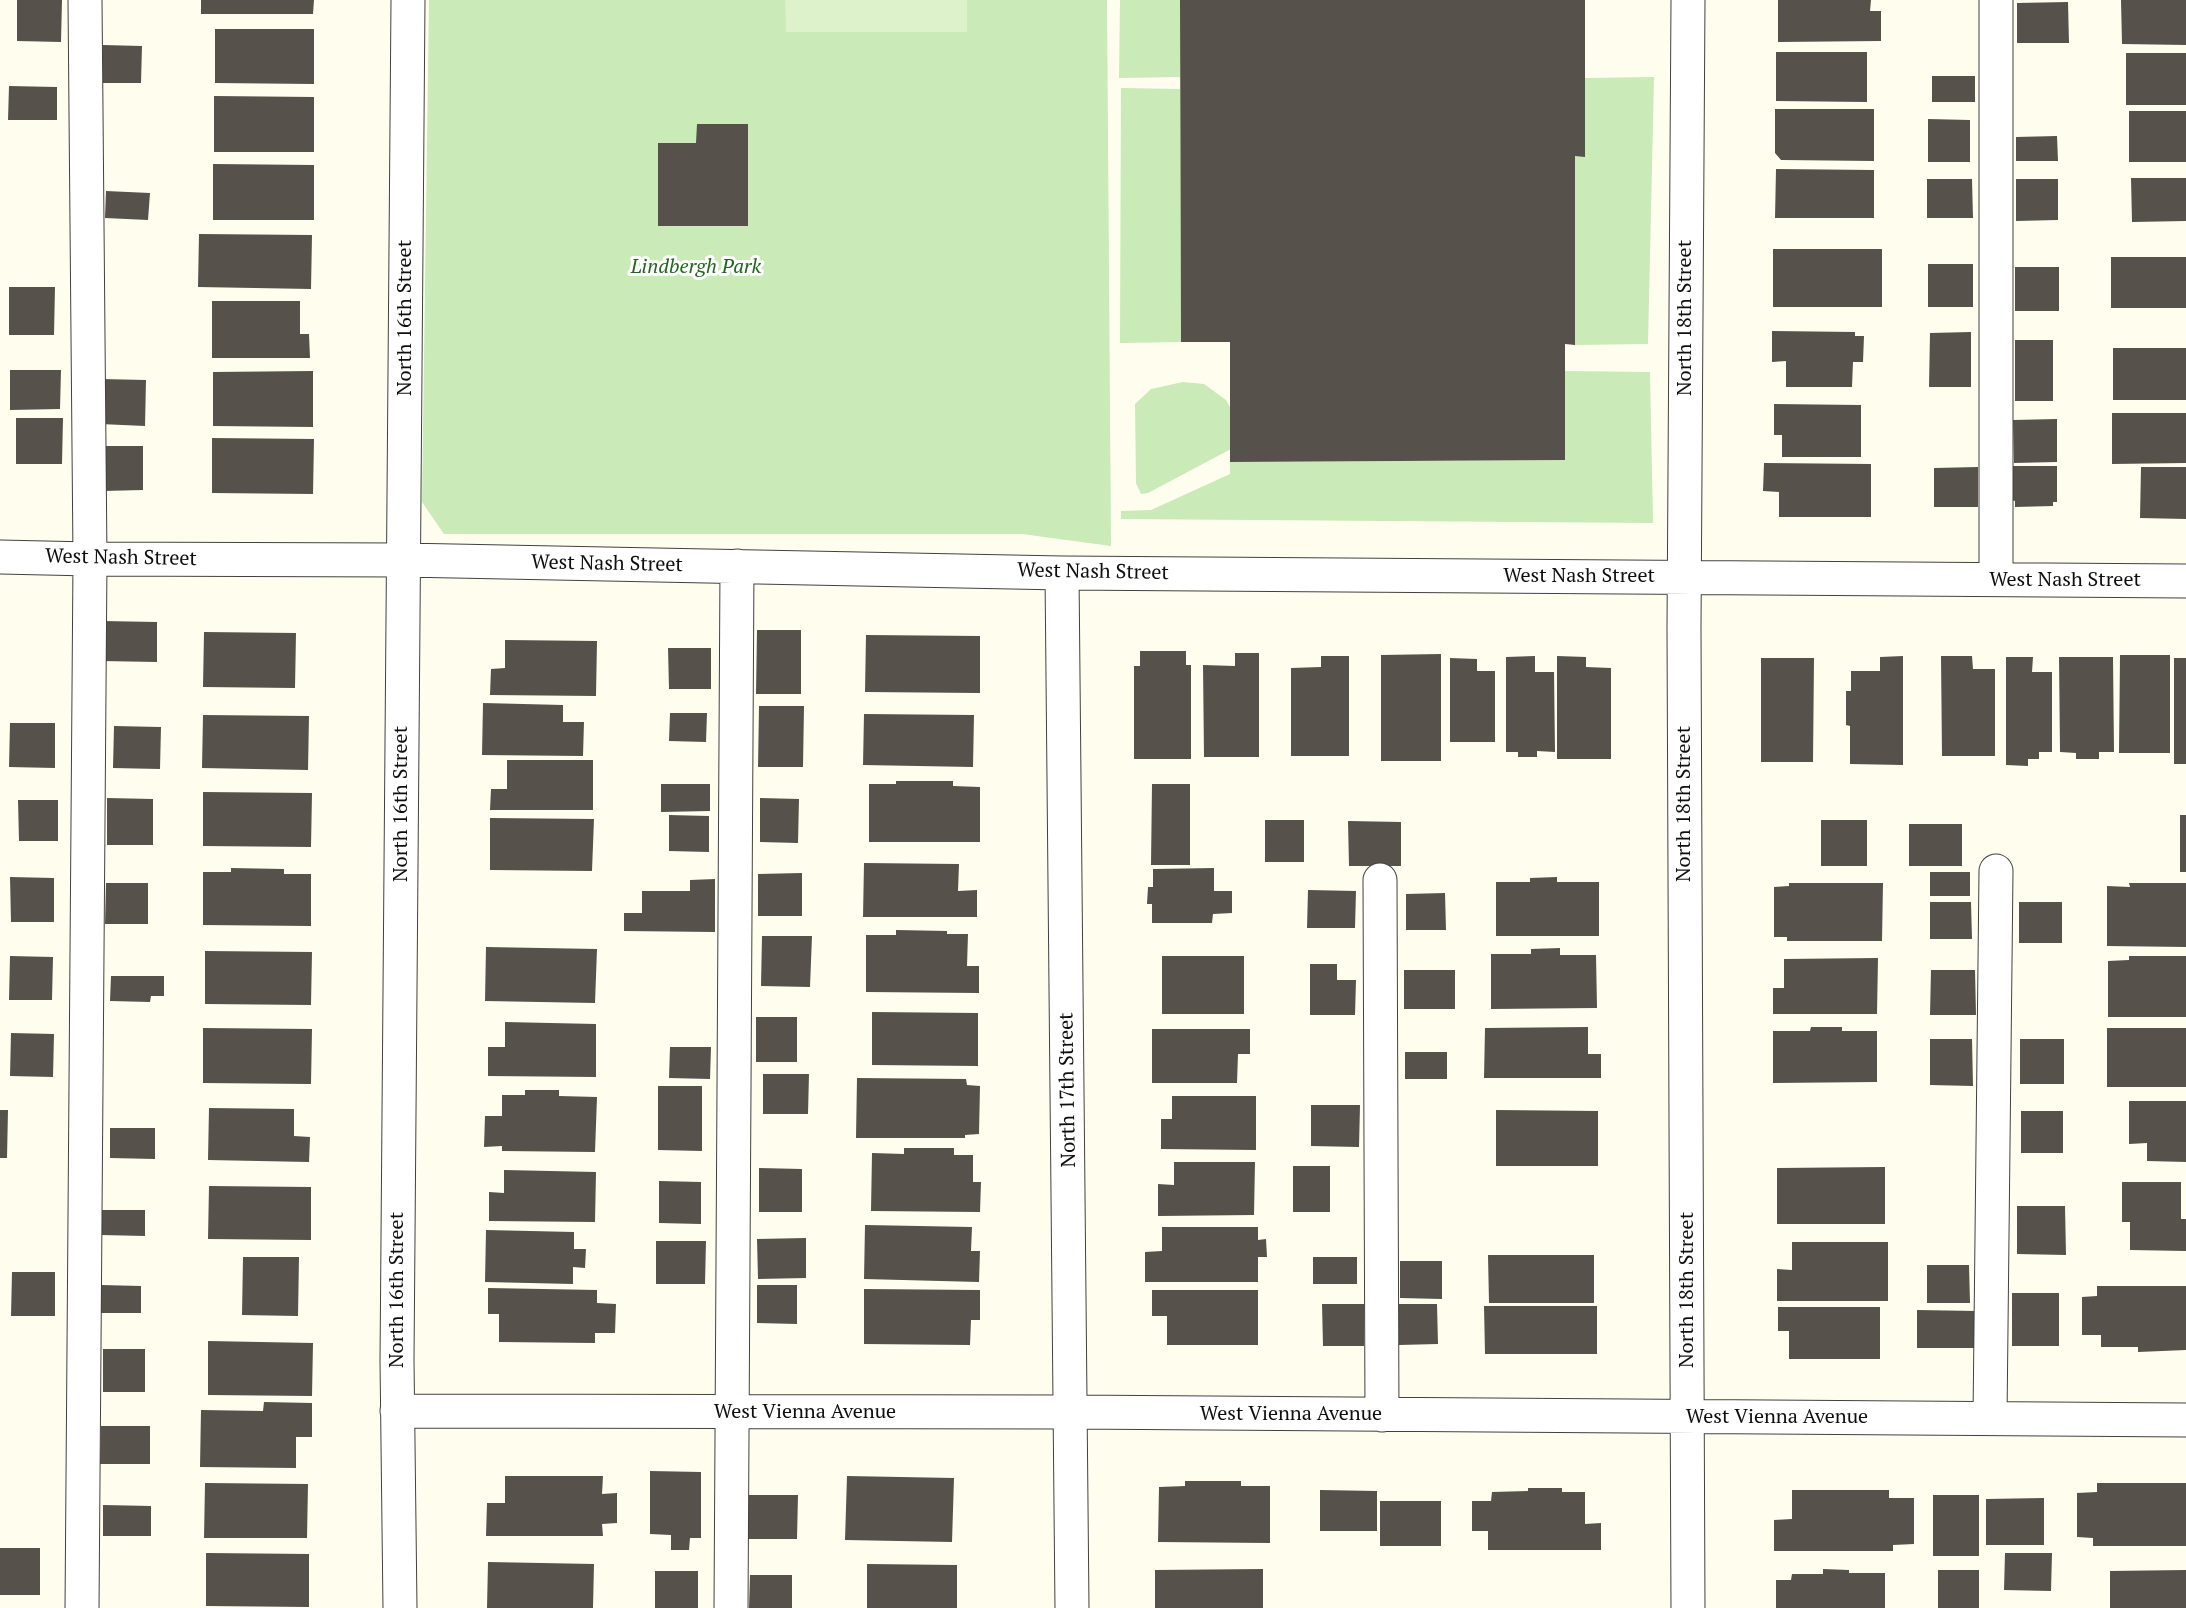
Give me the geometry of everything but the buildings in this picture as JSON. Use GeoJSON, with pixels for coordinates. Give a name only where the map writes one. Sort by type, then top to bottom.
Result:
{"type":"FeatureCollection","features":[{"type":"Feature","properties":{"kind":"street"},"geometry":{"type":"LineString","coordinates":[[82,1608],[90,559],[85,0]]}},
{"type":"Feature","properties":{"kind":"street","name":"North 16th Street"},"geometry":{"type":"LineString","coordinates":[[400,1608],[397,1411],[408,0]]}},
{"type":"Feature","properties":{"kind":"street","name":"North 18th Street"},"geometry":{"type":"LineString","coordinates":[[1688,0],[1684,577],[1688,1608]]}},
{"type":"Feature","properties":{"kind":"street"},"geometry":{"type":"LineString","coordinates":[[1996,0],[1996,579]]}},
{"type":"Feature","properties":{"kind":"street","name":"West Nash Street"},"geometry":{"type":"LineString","coordinates":[[0,556],[90,559],[403,560],[1062,573],[2186,581]]}},
{"type":"Feature","properties":{"kind":"street"},"geometry":{"type":"LineString","coordinates":[[731,1608],[737,566]]}},
{"type":"Feature","properties":{"kind":"street","name":"North 17th Street"},"geometry":{"type":"LineString","coordinates":[[1062,573],[1072,1608]]}},
{"type":"Feature","properties":{"kind":"street"},"geometry":{"type":"LineString","coordinates":[[1990,1418],[1996,871]]}},
{"type":"Feature","properties":{"kind":"street"},"geometry":{"type":"LineString","coordinates":[[1380,880],[1382,1415]]}},
{"type":"Feature","properties":{"kind":"street","name":"West Vienna Avenue"},"geometry":{"type":"LineString","coordinates":[[397,1411],[1071,1412],[2186,1419]]}},
{"type":"Feature","properties":{"kind":"green space","name":"Lindbergh Park"},"geometry":{"type":"Polygon","coordinates":[[[429,0],[1107,0],[1111,546],[1022,534],[444,534],[422,502],[429,0]]]}},
{"type":"Feature","properties":{"kind":"green space"},"geometry":{"type":"Polygon","coordinates":[[[785,0],[967,0],[967,32],[786,32],[785,0]]]}},
{"type":"Feature","properties":{"kind":"green space"},"geometry":{"type":"Polygon","coordinates":[[[1120,0],[1180,0],[1180,77],[1119,78],[1120,0]]]}},
{"type":"Feature","properties":{"kind":"green space"},"geometry":{"type":"Polygon","coordinates":[[[1654,77],[1648,344],[1575,345],[1575,156],[1585,156],[1585,78],[1654,77]]]}},
{"type":"Feature","properties":{"kind":"green space"},"geometry":{"type":"Polygon","coordinates":[[[1121,88],[1180,89],[1181,342],[1120,343],[1121,88]]]}},
{"type":"Feature","properties":{"kind":"green space"},"geometry":{"type":"Polygon","coordinates":[[[1565,371],[1650,372],[1653,523],[1121,519],[1121,511],[1151,510],[1230,474],[1230,462],[1565,460],[1565,371]]]}},
{"type":"Feature","properties":{"kind":"green space"},"geometry":{"type":"Polygon","coordinates":[[[1183,382],[1204,384],[1226,400],[1230,407],[1231,449],[1148,493],[1141,494],[1136,483],[1135,404],[1151,389],[1183,382]]]}}]}
